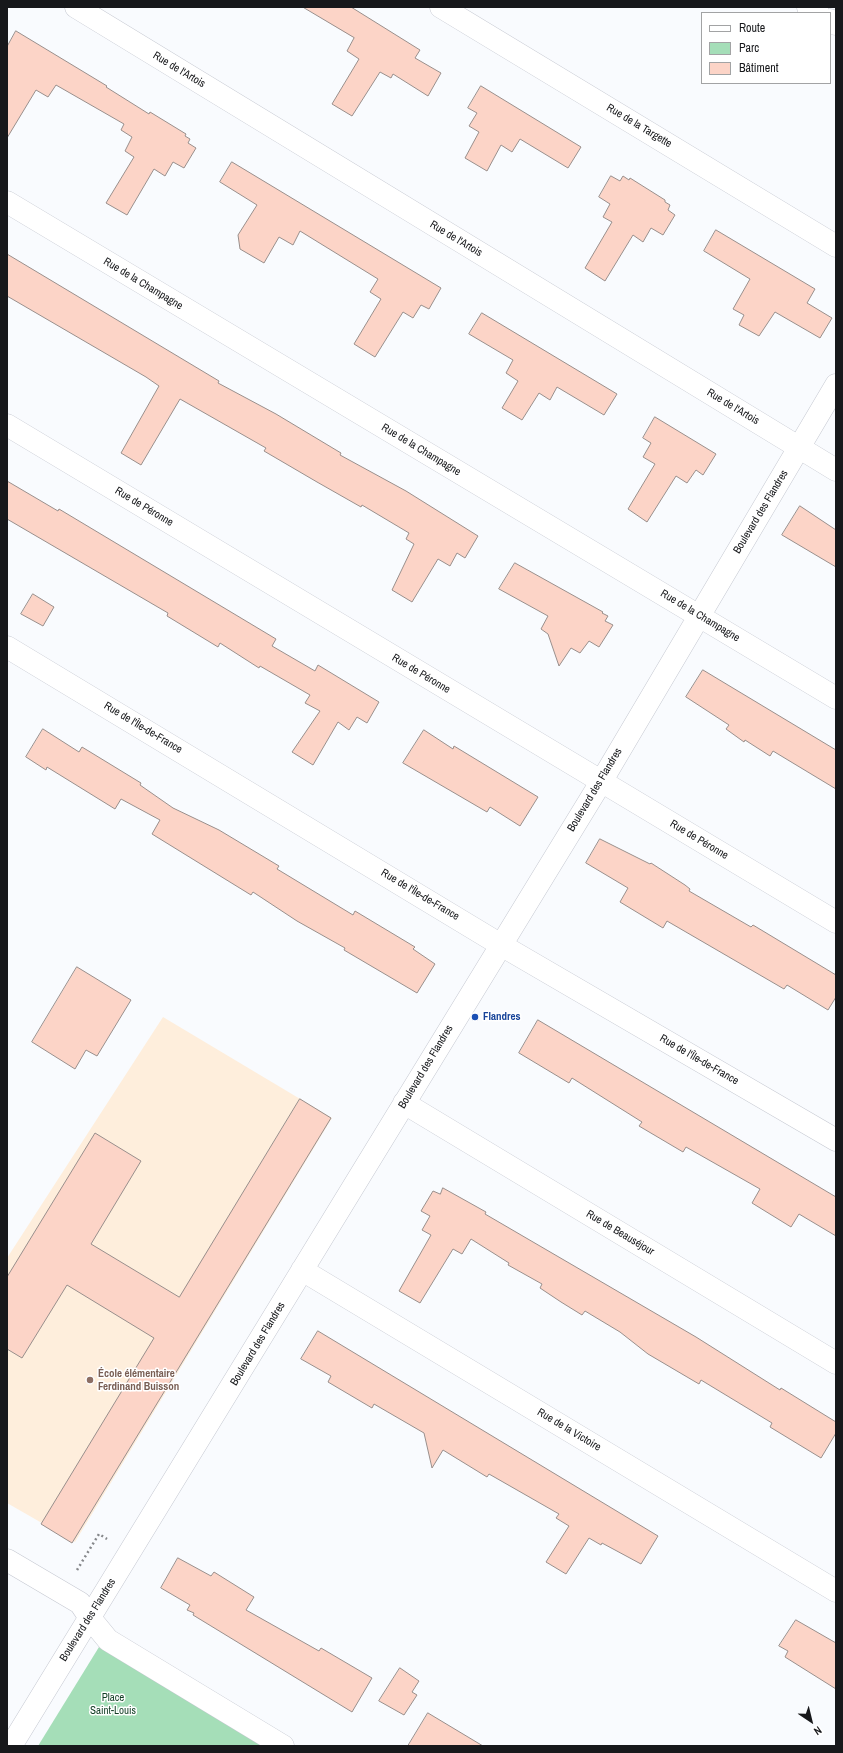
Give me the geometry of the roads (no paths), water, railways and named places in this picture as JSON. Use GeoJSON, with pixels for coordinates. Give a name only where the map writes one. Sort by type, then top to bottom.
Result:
{"type":"FeatureCollection","features":[{"type":"Feature","properties":{"kind":"street","name":"Rue de l'Artois"},"geometry":{"type":"LineString","coordinates":[[76,7],[836,470]]}},
{"type":"Feature","properties":{"kind":"street","name":"Rue de la Targette"},"geometry":{"type":"LineString","coordinates":[[441,7],[836,246]]}},
{"type":"Feature","properties":{"kind":"street","name":"Rue de la Champagne"},"geometry":{"type":"LineString","coordinates":[[7,202],[836,698]]}},
{"type":"Feature","properties":{"kind":"street","name":"Boulevard des Flandres"},"geometry":{"type":"LineString","coordinates":[[11,1746],[601,782],[836,385]]}},
{"type":"Feature","properties":{"kind":"street","name":"Rue de Péronne"},"geometry":{"type":"LineString","coordinates":[[7,425],[836,922]]}},
{"type":"Feature","properties":{"kind":"street","name":"Rue de l'Île-de-France"},"geometry":{"type":"LineString","coordinates":[[7,647],[501,945],[836,1140]]}},
{"type":"Feature","properties":{"kind":"street","name":"Rue de Beauséjour"},"geometry":{"type":"LineString","coordinates":[[404,1103],[836,1363]]}},
{"type":"Feature","properties":{"kind":"street","name":"Rue de la Victoire"},"geometry":{"type":"LineString","coordinates":[[302,1270],[836,1591]]}},
{"type":"Feature","properties":{"kind":"street"},"geometry":{"type":"LineString","coordinates":[[7,1560],[80,1603],[108,1640],[283,1746]]}},
{"type":"Feature","properties":{"kind":"place","name":"Flandres"},"geometry":{"type":"Point","coordinates":[475,1017]}},
{"type":"Feature","properties":{"kind":"place","name":"École élémentaire Ferdinand Buisson"},"geometry":{"type":"Point","coordinates":[90,1380]}},
{"type":"Feature","properties":{"kind":"park label","name":"Place Saint-Louis"},"geometry":{"type":"Point","coordinates":[113,1704]}}]}
